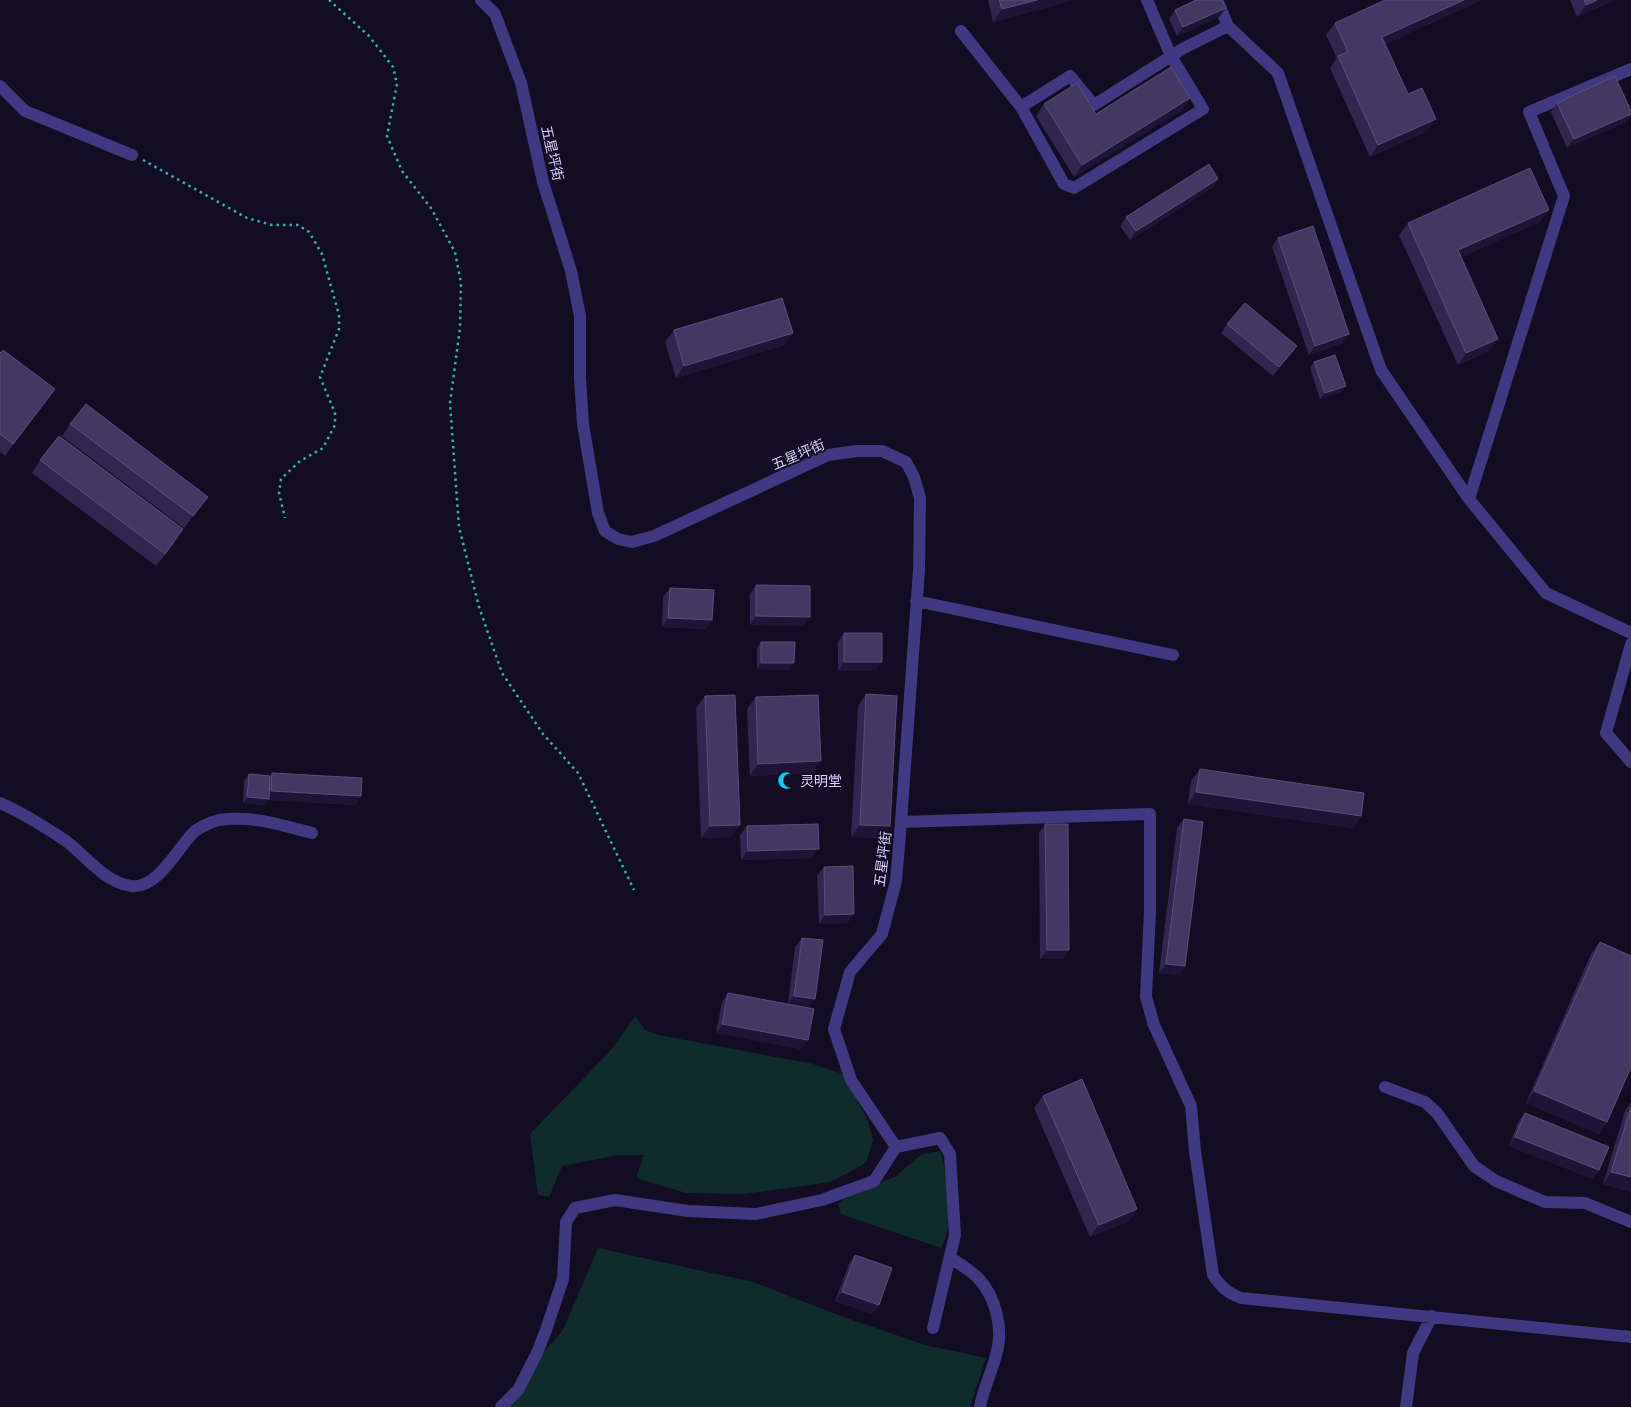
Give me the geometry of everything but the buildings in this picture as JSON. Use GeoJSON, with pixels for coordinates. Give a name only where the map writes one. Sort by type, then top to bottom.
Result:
{"type":"FeatureCollection","features":[{"type":"Feature","properties":{"kind":"street","name":"五星坪街"},"geometry":{"type":"LineString","coordinates":[[481,0],[495,14],[521,82],[544,182],[571,271],[580,316],[580,378],[583,424],[598,512],[605,531],[618,539],[632,542],[654,536],[828,456],[857,451],[882,451],[906,462],[914,477],[920,498],[919,570],[896,881],[882,934],[850,972],[834,1029],[851,1080],[896,1147]]}},
{"type":"Feature","properties":{"kind":"street"},"geometry":{"type":"LineString","coordinates":[[961,31],[1021,107],[1064,184],[1074,188],[1203,109],[1170,56],[1147,0]]}},
{"type":"Feature","properties":{"kind":"street"},"geometry":{"type":"LineString","coordinates":[[1217,0],[1228,26],[1278,72],[1381,370],[1469,499],[1546,593],[1631,633]]}},
{"type":"Feature","properties":{"kind":"street"},"geometry":{"type":"LineString","coordinates":[[1021,107],[1070,76],[1094,105],[1170,56],[1228,26]]}},
{"type":"Feature","properties":{"kind":"street"},"geometry":{"type":"LineString","coordinates":[[1469,499],[1564,196],[1529,112],[1631,69]]}},
{"type":"Feature","properties":{"kind":"street"},"geometry":{"type":"LineString","coordinates":[[0,86],[25,111],[132,155]]}},
{"type":"Feature","properties":{"kind":"street"},"geometry":{"type":"LineString","coordinates":[[916,601],[1172,655]]}},
{"type":"Feature","properties":{"kind":"street"},"geometry":{"type":"LineString","coordinates":[[1631,644],[1606,733],[1631,762]]}},
{"type":"Feature","properties":{"kind":"street"},"geometry":{"type":"LineString","coordinates":[[0,803],[67,842],[115,881],[132,886],[151,882],[193,832],[217,820],[256,819],[312,833]]}},
{"type":"Feature","properties":{"kind":"street"},"geometry":{"type":"LineString","coordinates":[[901,822],[1150,814],[1150,910],[1146,997],[1154,1025],[1190,1106],[1213,1275],[1220,1286],[1230,1294],[1241,1298],[1631,1336]]}},
{"type":"Feature","properties":{"kind":"street"},"geometry":{"type":"LineString","coordinates":[[1385,1087],[1425,1102],[1437,1114],[1474,1166],[1496,1181],[1546,1202],[1585,1203],[1631,1222]]}},
{"type":"Feature","properties":{"kind":"street"},"geometry":{"type":"LineString","coordinates":[[501,1407],[518,1390],[537,1353],[546,1330],[563,1278],[566,1222],[575,1208],[615,1200],[688,1211],[756,1214],[822,1200],[874,1180],[896,1147],[940,1138],[950,1154],[955,1235],[934,1328]]}},
{"type":"Feature","properties":{"kind":"street"},"geometry":{"type":"LineString","coordinates":[[950,1257],[981,1283],[991,1298],[998,1320],[997,1353],[980,1407]]}},
{"type":"Feature","properties":{"kind":"street"},"geometry":{"type":"LineString","coordinates":[[1406,1407],[1413,1353],[1432,1316]]}},
{"type":"Feature","properties":{"kind":"path"},"geometry":{"type":"LineString","coordinates":[[329,0],[369,36],[392,67],[398,84],[387,136],[402,171],[431,208],[454,252],[461,282],[460,328],[450,403],[459,527],[478,607],[502,673],[544,734],[578,773],[634,890]]}},
{"type":"Feature","properties":{"kind":"path"},"geometry":{"type":"LineString","coordinates":[[132,155],[247,218],[272,225],[298,226],[309,232],[322,254],[340,316],[340,329],[320,377],[335,413],[335,426],[323,448],[300,461],[281,479],[280,492],[285,518]]}},
{"type":"Feature","properties":{"kind":"green space"},"geometry":{"type":"Polygon","coordinates":[[[635,1016],[645,1030],[658,1035],[813,1064],[843,1074],[867,1119],[873,1140],[866,1163],[831,1182],[744,1194],[686,1193],[636,1178],[644,1155],[618,1155],[562,1166],[549,1197],[538,1195],[530,1134],[610,1051],[635,1016]]]}},
{"type":"Feature","properties":{"kind":"green space"},"geometry":{"type":"Polygon","coordinates":[[[940,1151],[946,1180],[948,1214],[947,1233],[941,1248],[841,1214],[838,1205],[843,1199],[896,1176],[922,1154],[940,1151]]]}},
{"type":"Feature","properties":{"kind":"green space"},"geometry":{"type":"Polygon","coordinates":[[[598,1248],[753,1282],[841,1316],[925,1345],[986,1358],[970,1407],[503,1407],[534,1363],[563,1330],[598,1248]]]}},
{"type":"Feature","properties":{"kind":"place","name":"灵明堂"},"geometry":{"type":"Point","coordinates":[786,780]}}]}
